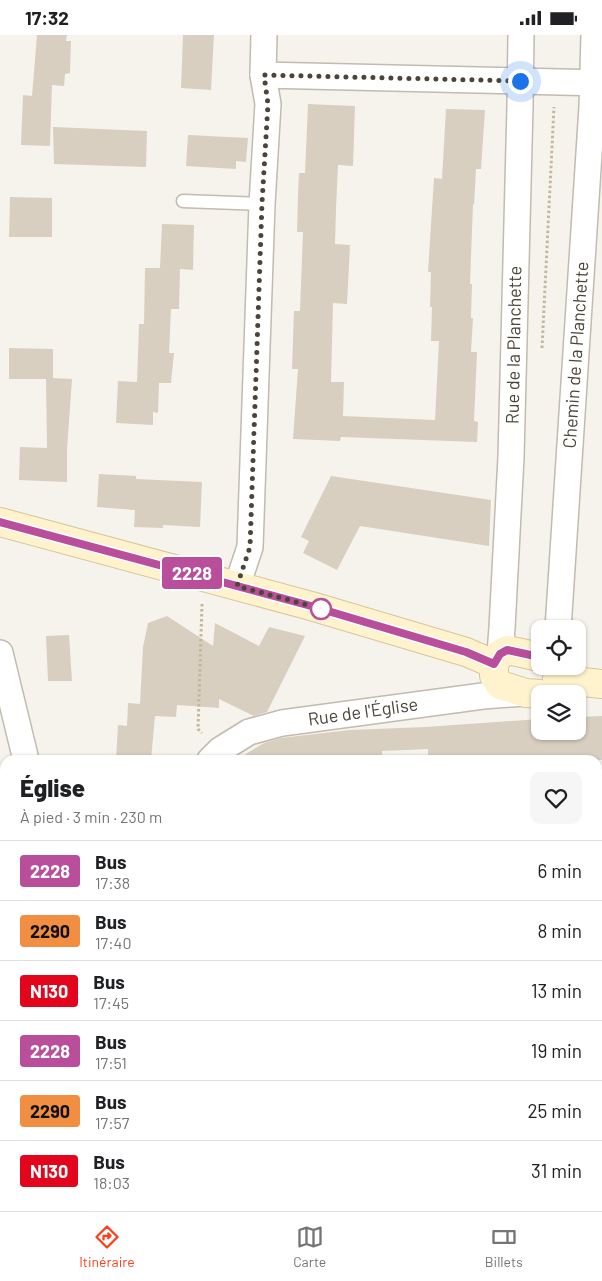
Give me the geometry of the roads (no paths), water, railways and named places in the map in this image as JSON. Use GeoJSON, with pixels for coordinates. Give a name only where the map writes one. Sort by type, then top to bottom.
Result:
{"type":"FeatureCollection","features":[{"type":"Feature","properties":{"kind":"main road"},"geometry":{"type":"LineString","coordinates":[[0,522],[203,576],[466,652],[497,659]]}},
{"type":"Feature","properties":{"kind":"main road"},"geometry":{"type":"LineString","coordinates":[[531,655],[507,650],[497,659],[494,676],[500,685],[531,685]]}},
{"type":"Feature","properties":{"kind":"main road"},"geometry":{"type":"LineString","coordinates":[[546,685],[602,684]]}},
{"type":"Feature","properties":{"kind":"street"},"geometry":{"type":"LineString","coordinates":[[237,586],[250,547],[262,203],[268,104],[264,75],[264,35]]}},
{"type":"Feature","properties":{"kind":"street","name":"Rue de la Planchette"},"geometry":{"type":"LineString","coordinates":[[497,659],[502,628],[512,457],[521,35]]}},
{"type":"Feature","properties":{"kind":"street"},"geometry":{"type":"LineString","coordinates":[[264,75],[598,83],[594,35]]}},
{"type":"Feature","properties":{"kind":"street","name":"Chemin de la Planchette"},"geometry":{"type":"LineString","coordinates":[[559,620],[598,83]]}},
{"type":"Feature","properties":{"kind":"street"},"geometry":{"type":"LineString","coordinates":[[0,653],[25,755]]}},
{"type":"Feature","properties":{"kind":"street","name":"Rue de l'Église"},"geometry":{"type":"LineString","coordinates":[[215,755],[250,732],[282,723],[483,696],[531,688]]}},
{"type":"Feature","properties":{"kind":"lane"},"geometry":{"type":"LineString","coordinates":[[183,201],[262,203]]}}]}
